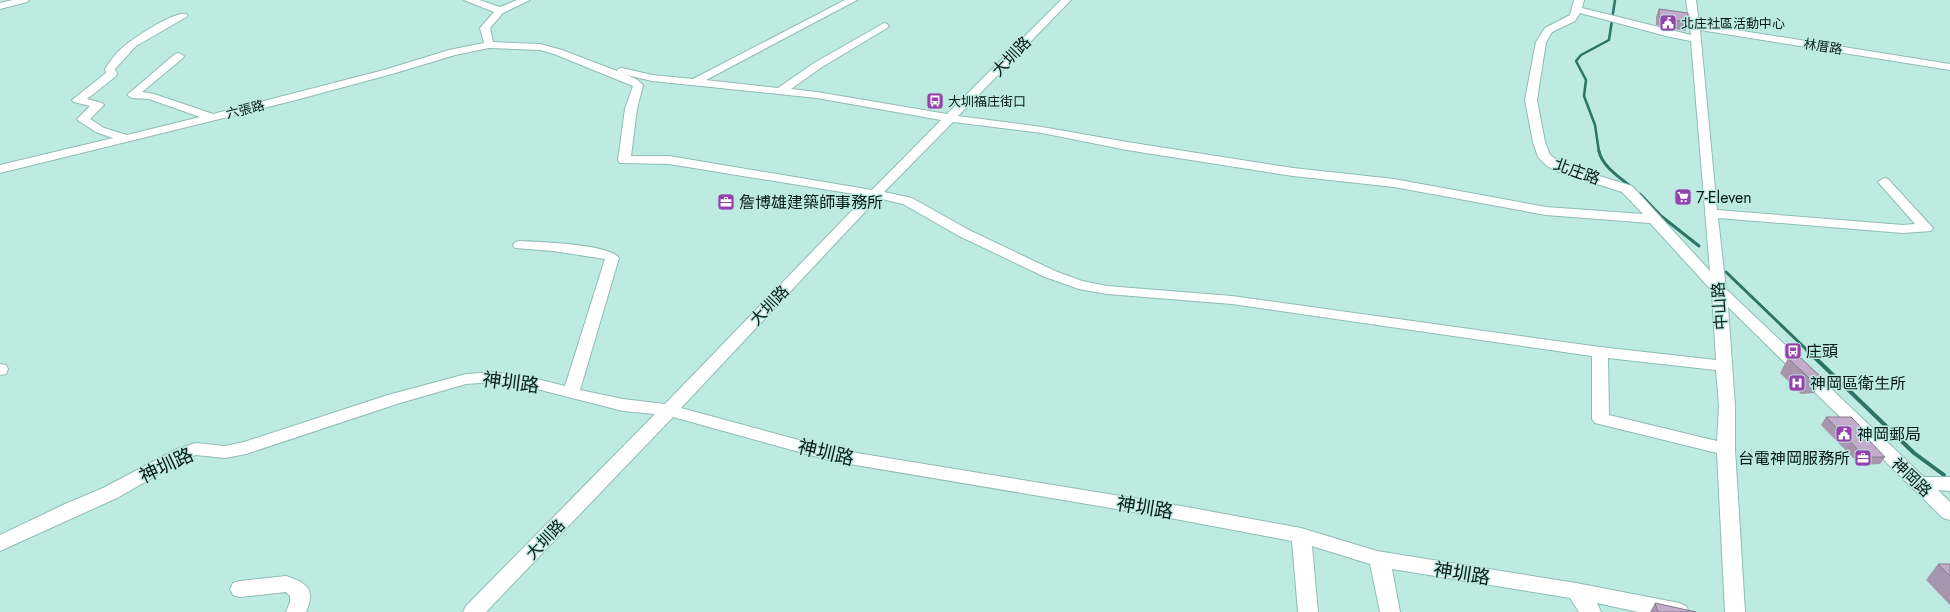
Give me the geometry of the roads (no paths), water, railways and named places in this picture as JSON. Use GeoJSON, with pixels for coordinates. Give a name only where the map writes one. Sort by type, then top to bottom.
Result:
{"type":"FeatureCollection","features":[{"type":"Feature","properties":{"kind":"street"},"geometry":{"type":"LineString","coordinates":[[0,6],[24,0]]}},
{"type":"Feature","properties":{"kind":"street"},"geometry":{"type":"LineString","coordinates":[[469,0],[493,7],[500,11]]}},
{"type":"Feature","properties":{"kind":"street"},"geometry":{"type":"LineString","coordinates":[[489,45],[485,28],[500,11],[525,0]]}},
{"type":"Feature","properties":{"kind":"street"},"geometry":{"type":"LineString","coordinates":[[697,81],[852,0]]}},
{"type":"Feature","properties":{"kind":"street","name":"大圳路"},"geometry":{"type":"LineString","coordinates":[[473,612],[669,410],[875,194],[1066,0]]}},
{"type":"Feature","properties":{"kind":"street","name":"中山路"},"geometry":{"type":"LineString","coordinates":[[1691,0],[1695,26],[1719,290],[1723,366],[1727,406],[1726,449],[1735,612]]}},
{"type":"Feature","properties":{"kind":"street"},"geometry":{"type":"LineString","coordinates":[[1578,5],[1673,35],[1696,39]]}},
{"type":"Feature","properties":{"kind":"street","name":"北庄路"},"geometry":{"type":"LineString","coordinates":[[1578,5],[1575,16],[1572,19],[1548,30],[1541,42],[1531,100],[1539,142],[1544,157],[1551,164],[1560,168],[1627,189],[1719,290]]}},
{"type":"Feature","properties":{"kind":"street"},"geometry":{"type":"LineString","coordinates":[[126,138],[100,130],[83,119],[98,105],[78,100],[112,74],[113,73],[110,69],[114,64],[141,38],[183,16]]}},
{"type":"Feature","properties":{"kind":"street"},"geometry":{"type":"LineString","coordinates":[[782,90],[818,65],[884,26]]}},
{"type":"Feature","properties":{"kind":"street","name":"林厝路"},"geometry":{"type":"LineString","coordinates":[[1695,26],[1950,67]]}},
{"type":"Feature","properties":{"kind":"street","name":"六張路"},"geometry":{"type":"LineString","coordinates":[[0,169],[388,72],[453,52],[489,45],[540,47],[558,52],[638,85],[631,108],[624,160],[669,160],[875,194]]}},
{"type":"Feature","properties":{"kind":"street"},"geometry":{"type":"LineString","coordinates":[[179,56],[132,95],[150,96],[211,117]]}},
{"type":"Feature","properties":{"kind":"street"},"geometry":{"type":"LineString","coordinates":[[603,70],[616,69],[652,78],[782,90],[950,118],[1042,130],[1127,146],[1293,172],[1394,183],[1546,211],[1654,219]]}},
{"type":"Feature","properties":{"kind":"street"},"geometry":{"type":"LineString","coordinates":[[1711,213],[1903,229],[1926,228],[1884,182]]}},
{"type":"Feature","properties":{"kind":"street"},"geometry":{"type":"LineString","coordinates":[[875,194],[907,201],[962,232],[1050,274],[1079,285],[1107,290],[1232,300],[1600,352],[1723,366]]}},
{"type":"Feature","properties":{"kind":"street"},"geometry":{"type":"LineString","coordinates":[[520,245],[553,246],[606,254],[612,258],[573,388],[570,393]]}},
{"type":"Feature","properties":{"kind":"street","name":"神岡路"},"geometry":{"type":"LineString","coordinates":[[1719,290],[1950,513]]}},
{"type":"Feature","properties":{"kind":"street"},"geometry":{"type":"LineString","coordinates":[[1600,352],[1601,419],[1726,449]]}},
{"type":"Feature","properties":{"kind":"street","name":"神圳路"},"geometry":{"type":"LineString","coordinates":[[0,544],[72,509],[110,493],[190,451],[201,449],[225,452],[246,448],[386,402],[475,377],[493,377],[516,380],[623,404],[669,410],[832,455],[1170,511],[1301,535],[1377,559],[1576,591],[1679,612]]}},
{"type":"Feature","properties":{"kind":"street"},"geometry":{"type":"LineString","coordinates":[[1918,483],[1950,484]]}},
{"type":"Feature","properties":{"kind":"street"},"geometry":{"type":"LineString","coordinates":[[1301,535],[1308,612]]}},
{"type":"Feature","properties":{"kind":"street"},"geometry":{"type":"LineString","coordinates":[[1377,559],[1382,569],[1390,612]]}},
{"type":"Feature","properties":{"kind":"street"},"geometry":{"type":"LineString","coordinates":[[240,589],[286,584],[291,585],[300,594],[300,602],[296,612]]}},
{"type":"Feature","properties":{"kind":"street"},"geometry":{"type":"LineString","coordinates":[[1576,591],[1591,612]]}},
{"type":"Feature","properties":{"kind":"waterway"},"geometry":{"type":"LineString","coordinates":[[1599,152],[1595,125],[1584,96],[1586,80],[1576,61],[1581,55],[1609,40],[1615,0]]}},
{"type":"Feature","properties":{"kind":"waterway"},"geometry":{"type":"LineString","coordinates":[[1599,151],[1608,167],[1634,189]]}},
{"type":"Feature","properties":{"kind":"waterway"},"geometry":{"type":"LineString","coordinates":[[1640,194],[1661,216],[1699,246]]}},
{"type":"Feature","properties":{"kind":"waterway"},"geometry":{"type":"LineString","coordinates":[[1726,272],[1808,351]]}},
{"type":"Feature","properties":{"kind":"waterway"},"geometry":{"type":"LineString","coordinates":[[1807,350],[1914,453],[1944,475]]}},
{"type":"Feature","properties":{"kind":"place","name":"北庄社區活動中心"},"geometry":{"type":"Point","coordinates":[1668,23]}},
{"type":"Feature","properties":{"kind":"place","name":"大圳福庄街口"},"geometry":{"type":"Point","coordinates":[935,101]}},
{"type":"Feature","properties":{"kind":"place","name":"7-Eleven"},"geometry":{"type":"Point","coordinates":[1683,197]}},
{"type":"Feature","properties":{"kind":"place","name":"詹博雄建築師事務所"},"geometry":{"type":"Point","coordinates":[726,202]}},
{"type":"Feature","properties":{"kind":"place","name":"庄頭"},"geometry":{"type":"Point","coordinates":[1793,351]}},
{"type":"Feature","properties":{"kind":"place","name":"神岡區衛生所"},"geometry":{"type":"Point","coordinates":[1797,383]}},
{"type":"Feature","properties":{"kind":"place","name":"神岡郵局"},"geometry":{"type":"Point","coordinates":[1844,434]}},
{"type":"Feature","properties":{"kind":"place","name":"台電神岡服務所"},"geometry":{"type":"Point","coordinates":[1863,458]}}]}
